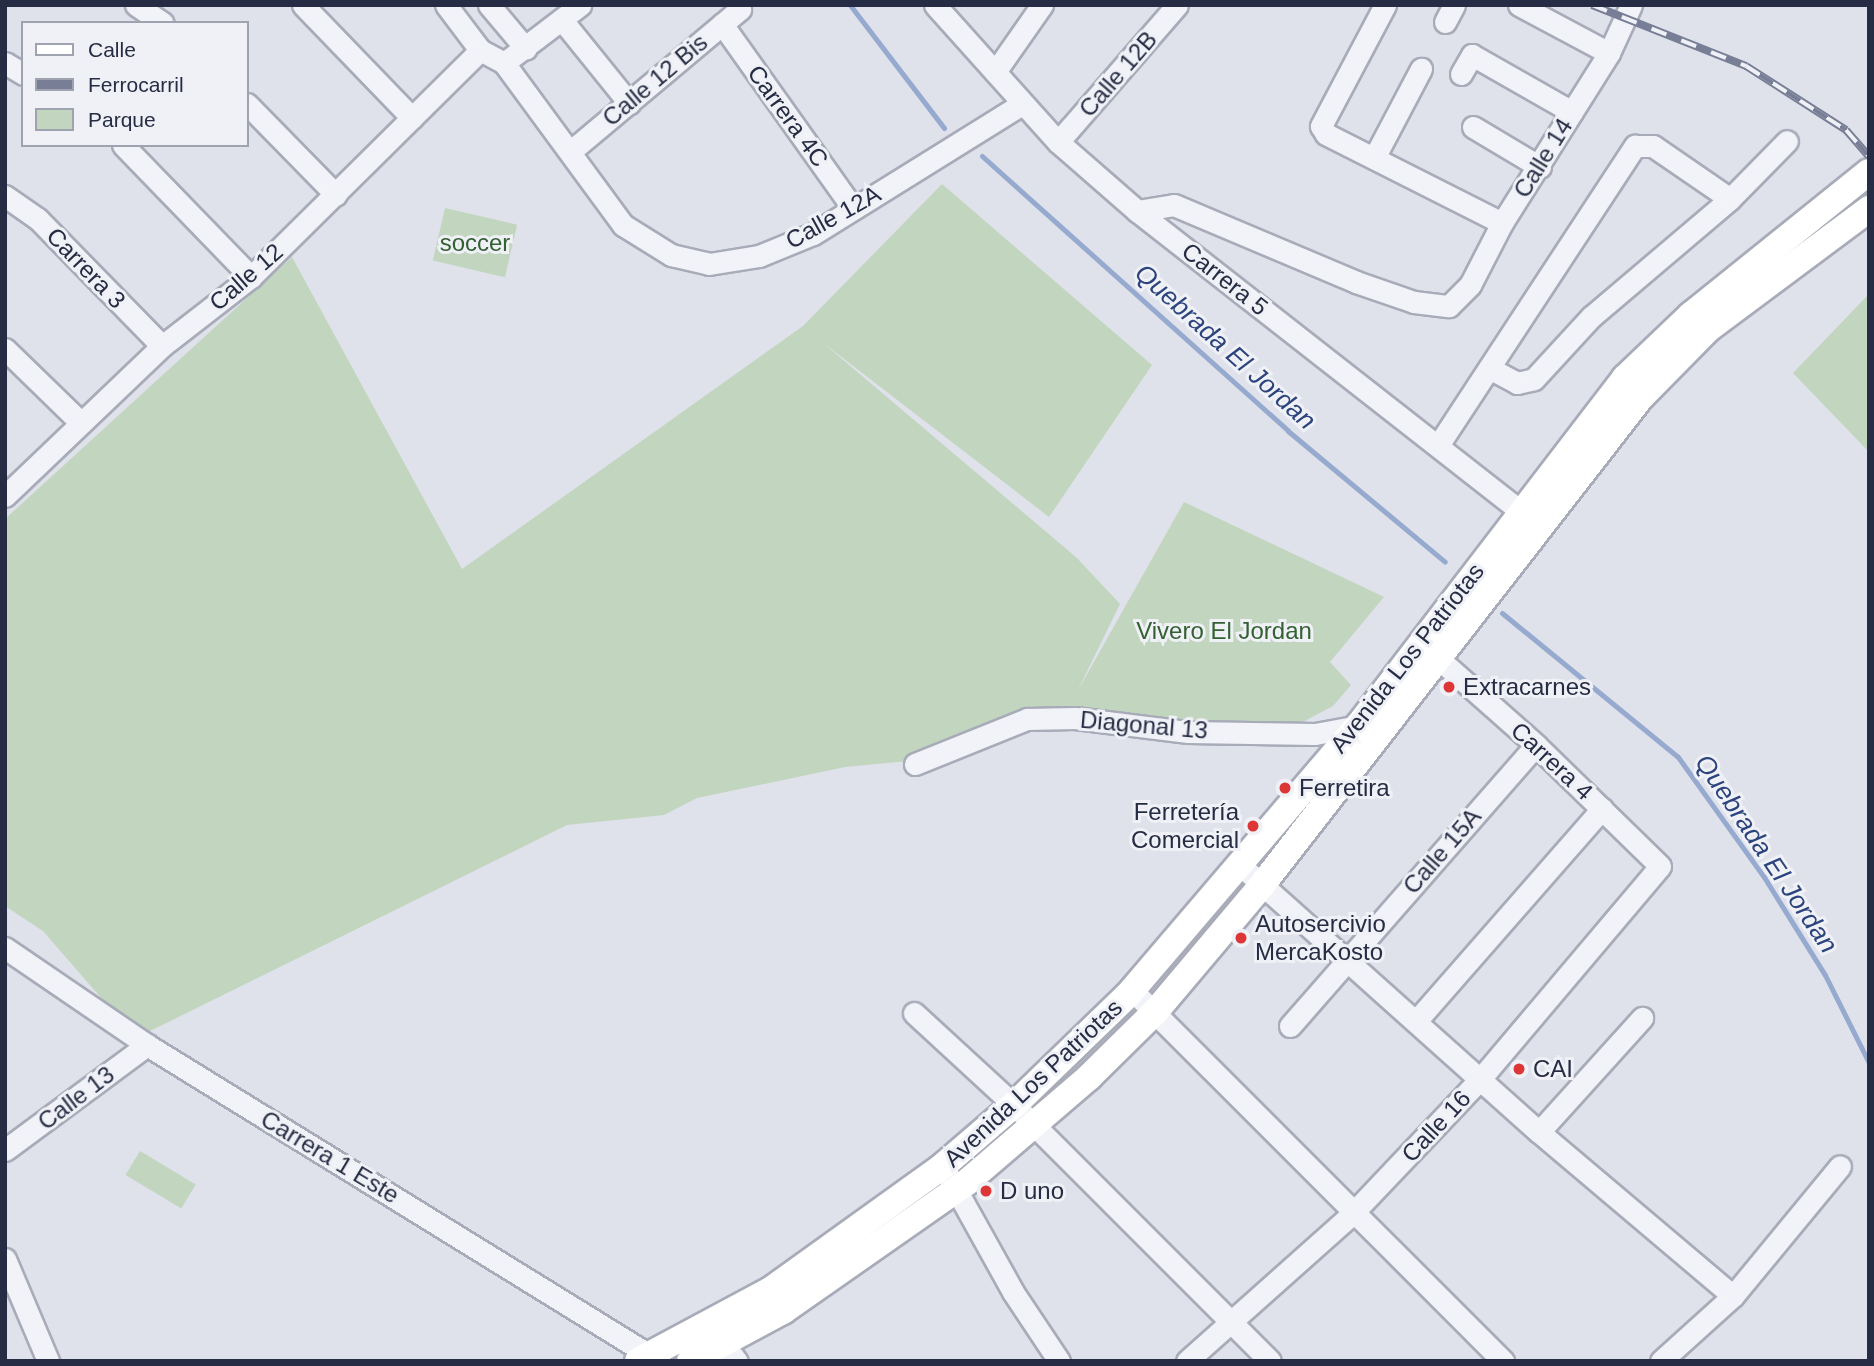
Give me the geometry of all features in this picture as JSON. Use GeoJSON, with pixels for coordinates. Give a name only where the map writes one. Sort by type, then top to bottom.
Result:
{"type":"FeatureCollection","features":[{"type":"Feature","properties":{"kind":"main road","name":"Avenida Los Patriotas"},"geometry":{"type":"LineString","coordinates":[[690,1361],[783,1311],[950,1177],[1030,1126],[1156,1011],[1262,885],[1367,733],[1530,519],[1634,369],[1690,315],[1869,172]]}},
{"type":"Feature","properties":{"kind":"main road","name":"Avenida Los Patriotas"},"geometry":{"type":"LineString","coordinates":[[1530,519],[1641,397],[1708,329],[1869,209]]}},
{"type":"Feature","properties":{"kind":"main road","name":"Avenida Los Patriotas"},"geometry":{"type":"LineString","coordinates":[[950,1177],[1014,1105],[1132,990],[1239,864],[1440,660],[1446,630]]}},
{"type":"Feature","properties":{"kind":"main road","name":"Avenida Los Patriotas"},"geometry":{"type":"LineString","coordinates":[[650,1359],[723,1343]]}},
{"type":"Feature","properties":{"kind":"street"},"geometry":{"type":"LineString","coordinates":[[136,5],[160,21]]}},
{"type":"Feature","properties":{"kind":"street"},"geometry":{"type":"LineString","coordinates":[[303,5],[412,118]]}},
{"type":"Feature","properties":{"kind":"street","name":"Calle 12A"},"geometry":{"type":"LineString","coordinates":[[446,5],[480,50],[503,63],[571,151],[623,225],[671,255],[709,264],[759,256],[813,234],[1021,104]]}},
{"type":"Feature","properties":{"kind":"street"},"geometry":{"type":"LineString","coordinates":[[489,5],[526,49]]}},
{"type":"Feature","properties":{"kind":"street"},"geometry":{"type":"LineString","coordinates":[[503,63],[526,49],[580,5]]}},
{"type":"Feature","properties":{"kind":"street","name":"Carrera 5"},"geometry":{"type":"LineString","coordinates":[[935,5],[1021,104],[1058,142],[1137,211],[1440,444],[1530,519]]}},
{"type":"Feature","properties":{"kind":"street"},"geometry":{"type":"LineString","coordinates":[[995,72],[1042,5]]}},
{"type":"Feature","properties":{"kind":"street","name":"Calle 12B"},"geometry":{"type":"LineString","coordinates":[[1058,142],[1177,5]]}},
{"type":"Feature","properties":{"kind":"street"},"geometry":{"type":"LineString","coordinates":[[1385,5],[1321,126],[1326,134],[1503,223]]}},
{"type":"Feature","properties":{"kind":"street"},"geometry":{"type":"LineString","coordinates":[[1519,5],[1609,53]]}},
{"type":"Feature","properties":{"kind":"street","name":"Calle 14"},"geometry":{"type":"LineString","coordinates":[[1137,211],[1174,205],[1356,282],[1415,302],[1449,306],[1470,285],[1503,223],[1609,53],[1631,5]]}},
{"type":"Feature","properties":{"kind":"street","name":"Calle 12 Bis"},"geometry":{"type":"LineString","coordinates":[[571,151],[722,24],[738,7]]}},
{"type":"Feature","properties":{"kind":"street"},"geometry":{"type":"LineString","coordinates":[[562,20],[629,103]]}},
{"type":"Feature","properties":{"kind":"street","name":"Carrera 4C"},"geometry":{"type":"LineString","coordinates":[[722,24],[853,208]]}},
{"type":"Feature","properties":{"kind":"street","name":"Calle 12"},"geometry":{"type":"LineString","coordinates":[[5,496],[162,346],[251,277],[480,50]]}},
{"type":"Feature","properties":{"kind":"street"},"geometry":{"type":"LineString","coordinates":[[1461,74],[1472,55],[1572,111]]}},
{"type":"Feature","properties":{"kind":"street"},"geometry":{"type":"LineString","coordinates":[[5,63],[21,73]]}},
{"type":"Feature","properties":{"kind":"street"},"geometry":{"type":"LineString","coordinates":[[1374,158],[1421,69]]}},
{"type":"Feature","properties":{"kind":"street"},"geometry":{"type":"LineString","coordinates":[[248,105],[335,195]]}},
{"type":"Feature","properties":{"kind":"street"},"geometry":{"type":"LineString","coordinates":[[1473,127],[1540,167]]}},
{"type":"Feature","properties":{"kind":"street"},"geometry":{"type":"LineString","coordinates":[[1489,368],[1517,383],[1534,379],[1591,317],[1730,199],[1787,141]]}},
{"type":"Feature","properties":{"kind":"street"},"geometry":{"type":"LineString","coordinates":[[1440,444],[1635,146],[1653,146],[1730,199]]}},
{"type":"Feature","properties":{"kind":"street"},"geometry":{"type":"LineString","coordinates":[[125,147],[251,277]]}},
{"type":"Feature","properties":{"kind":"street","name":"Carrera 3"},"geometry":{"type":"LineString","coordinates":[[5,196],[38,219],[162,346]]}},
{"type":"Feature","properties":{"kind":"street"},"geometry":{"type":"LineString","coordinates":[[5,349],[81,423]]}},
{"type":"Feature","properties":{"kind":"street","name":"Carrera 4"},"geometry":{"type":"LineString","coordinates":[[1440,660],[1536,744],[1660,866]]}},
{"type":"Feature","properties":{"kind":"street","name":"Diagonal 13"},"geometry":{"type":"LineString","coordinates":[[915,764],[1027,719],[1074,718],[1188,732],[1367,733]]}},
{"type":"Feature","properties":{"kind":"street","name":"Calle 15A"},"geometry":{"type":"LineString","coordinates":[[1290,1026],[1536,744]]}},
{"type":"Feature","properties":{"kind":"street"},"geometry":{"type":"LineString","coordinates":[[1417,1020],[1602,809]]}},
{"type":"Feature","properties":{"kind":"street"},"geometry":{"type":"LineString","coordinates":[[1239,864],[1349,957],[1539,1132],[1733,1296]]}},
{"type":"Feature","properties":{"kind":"street","name":"Calle 16"},"geometry":{"type":"LineString","coordinates":[[1187,1361],[1352,1214],[1481,1077],[1660,866]]}},
{"type":"Feature","properties":{"kind":"street","name":"Carrera 1 Este"},"geometry":{"type":"LineString","coordinates":[[5,948],[147,1045],[650,1359]]}},
{"type":"Feature","properties":{"kind":"street"},"geometry":{"type":"LineString","coordinates":[[1132,990],[1156,1011],[1352,1214],[1503,1361]]}},
{"type":"Feature","properties":{"kind":"street"},"geometry":{"type":"LineString","coordinates":[[914,1013],[1014,1105],[1030,1126],[1270,1361]]}},
{"type":"Feature","properties":{"kind":"street"},"geometry":{"type":"LineString","coordinates":[[1539,1132],[1642,1018]]}},
{"type":"Feature","properties":{"kind":"street","name":"Calle 13"},"geometry":{"type":"LineString","coordinates":[[5,1150],[147,1045]]}},
{"type":"Feature","properties":{"kind":"street"},"geometry":{"type":"LineString","coordinates":[[1661,1361],[1733,1296],[1840,1166]]}},
{"type":"Feature","properties":{"kind":"street"},"geometry":{"type":"LineString","coordinates":[[950,1177],[1013,1292],[1059,1361]]}},
{"type":"Feature","properties":{"kind":"street"},"geometry":{"type":"LineString","coordinates":[[5,1259],[10,1281],[48,1361]]}},
{"type":"Feature","properties":{"kind":"green space","name":"Vivero El Jordan"},"geometry":{"type":"Polygon","coordinates":[[[942,184],[1152,365],[1049,517],[822,342],[1077,558],[1120,604],[1077,692],[1184,502],[1384,597],[1330,662],[1351,685],[1333,706],[1299,724],[1188,732],[1067,711],[929,759],[845,767],[697,798],[664,815],[567,825],[136,1038],[43,931],[5,906],[5,519],[292,257],[462,569],[803,326],[942,184]]]}},
{"type":"Feature","properties":{"kind":"green space","name":"soccer"},"geometry":{"type":"Polygon","coordinates":[[[445,208],[517,225],[505,277],[433,261],[445,208]]]}},
{"type":"Feature","properties":{"kind":"green space"},"geometry":{"type":"Polygon","coordinates":[[[1869,294],[1869,452],[1793,373],[1869,294]]]}},
{"type":"Feature","properties":{"kind":"green space"},"geometry":{"type":"Polygon","coordinates":[[[140,1151],[196,1184],[181,1208],[126,1175],[140,1151]]]}},
{"type":"Feature","properties":{"kind":"waterway","name":"Quebrada El Jordan"},"geometry":{"type":"LineString","coordinates":[[850,5],[944,128]]}},
{"type":"Feature","properties":{"kind":"waterway","name":"Quebrada El Jordan"},"geometry":{"type":"LineString","coordinates":[[982,156],[1288,431],[1445,562]]}},
{"type":"Feature","properties":{"kind":"waterway","name":"Quebrada El Jordan"},"geometry":{"type":"LineString","coordinates":[[1502,613],[1678,757],[1764,877],[1825,975],[1869,1063]]}},
{"type":"Feature","properties":{"kind":"railway"},"geometry":{"type":"LineString","coordinates":[[1592,5],[1746,66],[1846,130],[1869,156]]}},
{"type":"Feature","properties":{"kind":"place","name":"Extracarnes"},"geometry":{"type":"Point","coordinates":[1449,687]}},
{"type":"Feature","properties":{"kind":"place","name":"Ferretira"},"geometry":{"type":"Point","coordinates":[1285,788]}},
{"type":"Feature","properties":{"kind":"place","name":"Ferretería Comercial"},"geometry":{"type":"Point","coordinates":[1253,826]}},
{"type":"Feature","properties":{"kind":"place","name":"Autosercivio MercaKosto"},"geometry":{"type":"Point","coordinates":[1241,938]}},
{"type":"Feature","properties":{"kind":"place","name":"CAI"},"geometry":{"type":"Point","coordinates":[1519,1069]}},
{"type":"Feature","properties":{"kind":"place","name":"D uno"},"geometry":{"type":"Point","coordinates":[986,1191]}}]}
